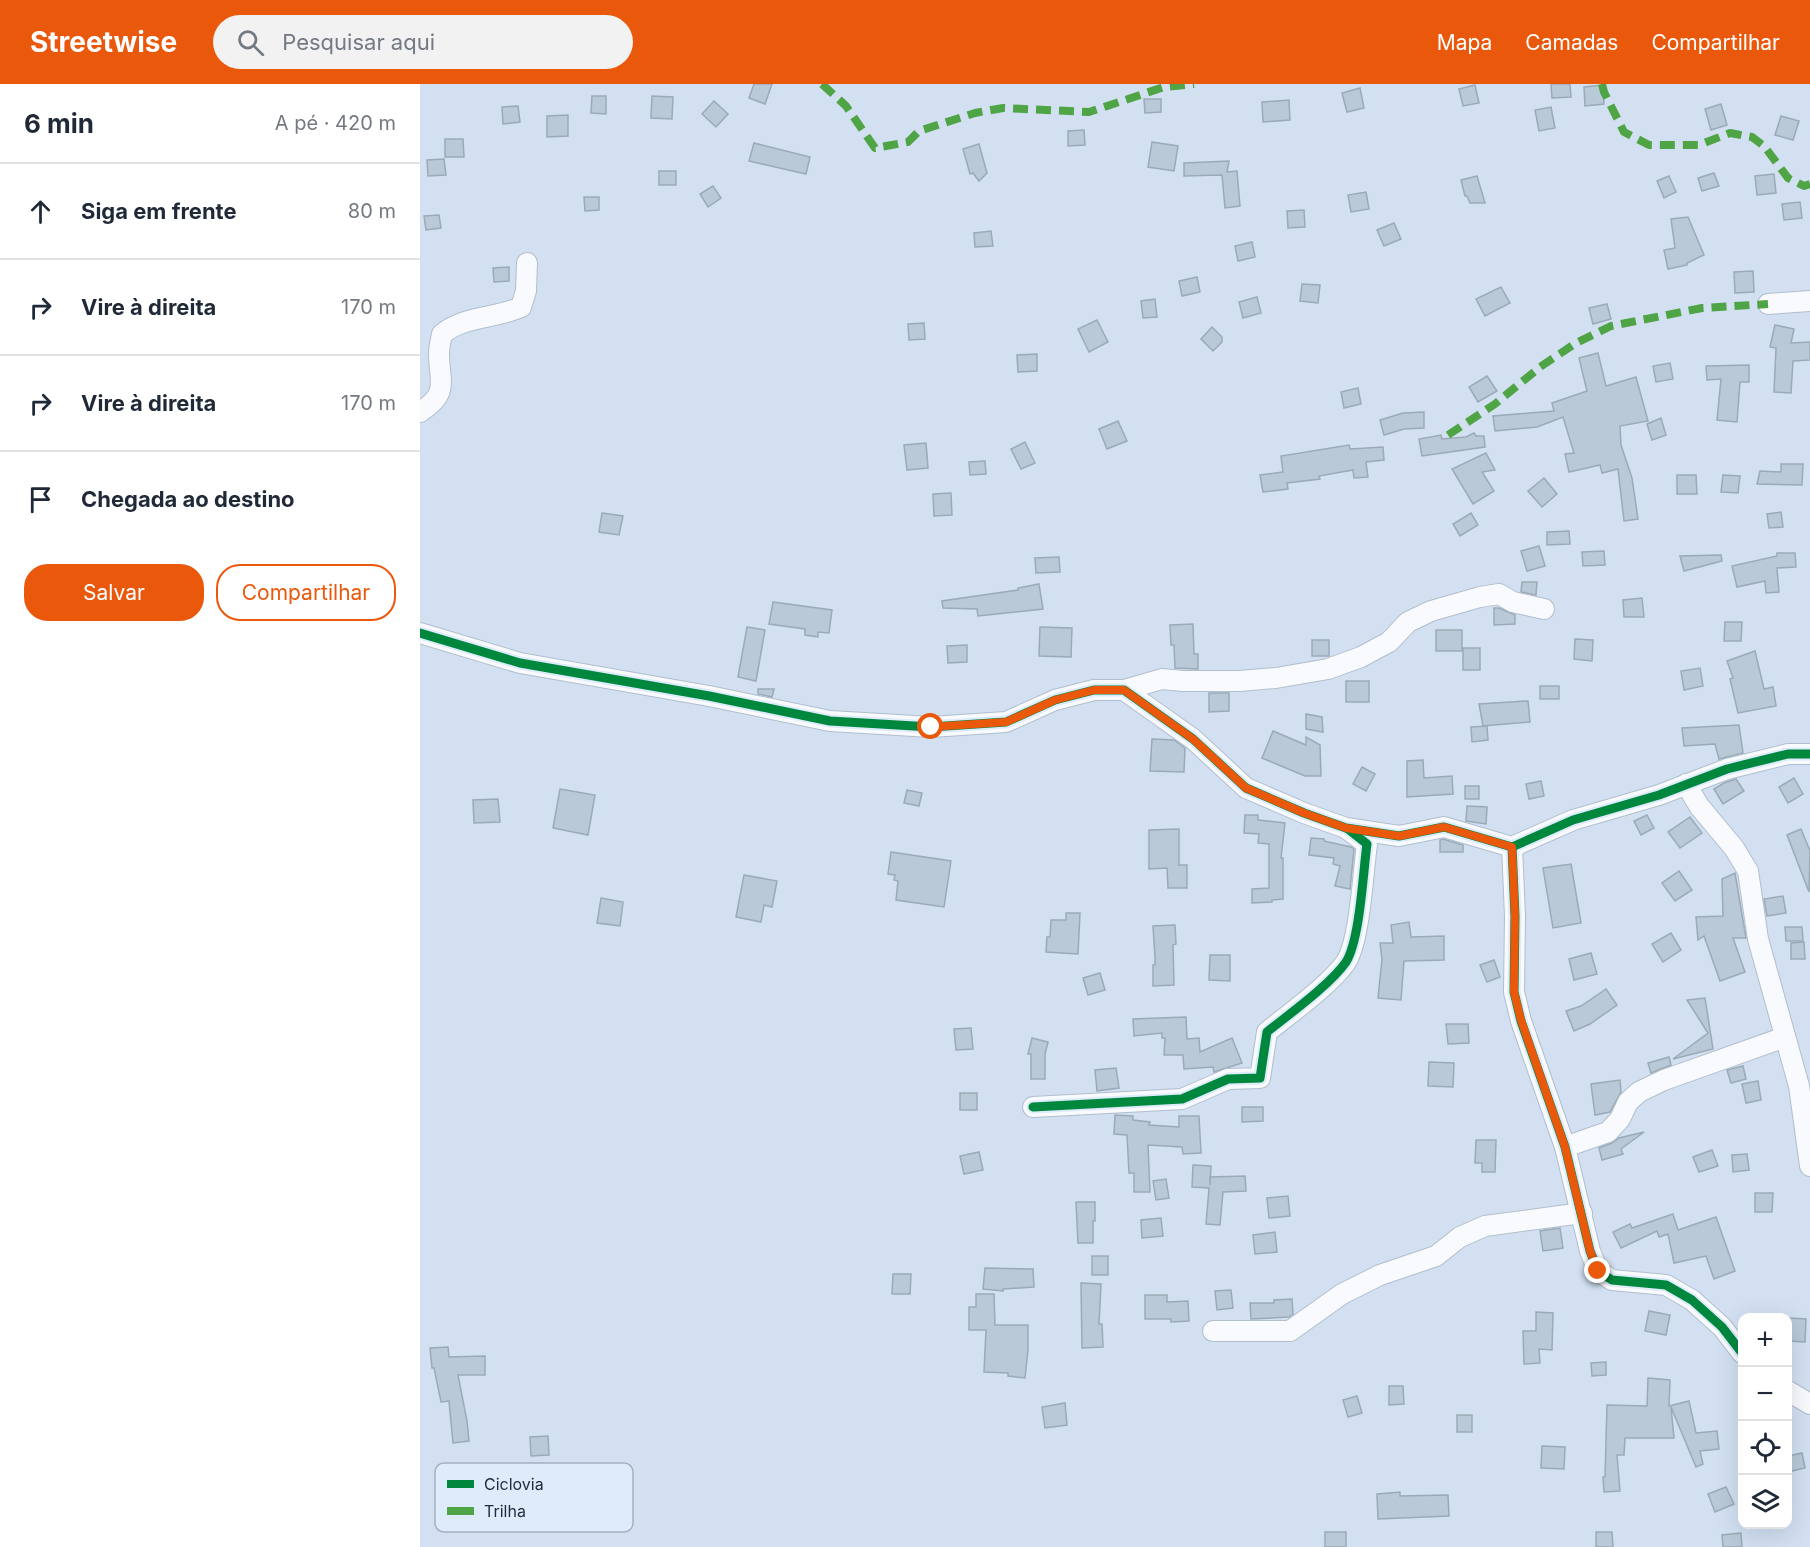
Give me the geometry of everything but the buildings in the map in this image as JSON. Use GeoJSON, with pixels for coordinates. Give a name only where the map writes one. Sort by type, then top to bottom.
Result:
{"type":"FeatureCollection","features":[{"type":"Feature","properties":{"kind":"street"},"geometry":{"type":"LineString","coordinates":[[420,412],[433,404],[441,389],[442,374],[439,352],[442,334],[452,326],[468,320],[509,312],[521,307],[526,291],[527,263]]}},
{"type":"Feature","properties":{"kind":"street"},"geometry":{"type":"LineString","coordinates":[[1768,304],[1810,301]]}},
{"type":"Feature","properties":{"kind":"street"},"geometry":{"type":"LineString","coordinates":[[420,633],[520,663],[709,696],[830,721],[931,727],[1006,722],[1055,700],[1094,690],[1124,690],[1162,679],[1239,681],[1276,678],[1328,669],[1361,657],[1389,642],[1408,622],[1431,611],[1480,597],[1499,594],[1513,602],[1544,609]]}},
{"type":"Feature","properties":{"kind":"street"},"geometry":{"type":"LineString","coordinates":[[1124,690],[1193,739],[1246,788],[1304,813],[1346,828],[1399,836],[1444,827],[1512,847],[1573,820],[1659,795],[1728,769],[1788,754],[1810,754]]}},
{"type":"Feature","properties":{"kind":"street"},"geometry":{"type":"LineString","coordinates":[[1686,784],[1699,806],[1734,848],[1748,871],[1758,939],[1799,1086],[1810,1166]]}},
{"type":"Feature","properties":{"kind":"street"},"geometry":{"type":"LineString","coordinates":[[1034,1107],[1182,1099],[1228,1079],[1260,1078],[1267,1032],[1335,973],[1346,961],[1355,938],[1367,844],[1346,828]]}},
{"type":"Feature","properties":{"kind":"street"},"geometry":{"type":"LineString","coordinates":[[1512,847],[1515,916],[1514,992],[1521,1020],[1565,1147],[1590,1251],[1598,1271],[1612,1280],[1666,1285],[1692,1300],[1722,1327],[1738,1347]]}},
{"type":"Feature","properties":{"kind":"street"},"geometry":{"type":"LineString","coordinates":[[1565,1147],[1608,1132],[1620,1119],[1628,1102],[1639,1092],[1664,1080],[1785,1037]]}},
{"type":"Feature","properties":{"kind":"street"},"geometry":{"type":"LineString","coordinates":[[1213,1331],[1290,1331],[1352,1289],[1380,1275],[1436,1256],[1460,1237],[1485,1226],[1581,1213]]}},
{"type":"Feature","properties":{"kind":"street"},"geometry":{"type":"LineString","coordinates":[[1792,1393],[1810,1404]]}},
{"type":"Feature","properties":{"kind":"marked path"},"geometry":{"type":"LineString","coordinates":[[822,84],[846,106],[875,148],[908,142],[919,131],[975,113],[1003,108],[1089,112],[1164,87],[1194,84]]}},
{"type":"Feature","properties":{"kind":"marked path"},"geometry":{"type":"LineString","coordinates":[[1602,84],[1624,132],[1649,145],[1699,145],[1730,133],[1752,137],[1764,146],[1788,178],[1804,186],[1810,184]]}},
{"type":"Feature","properties":{"kind":"marked path"},"geometry":{"type":"LineString","coordinates":[[1448,435],[1495,404],[1540,367],[1576,343],[1611,326],[1702,308],[1768,304]]}},
{"type":"Feature","properties":{"kind":"cycle path"},"geometry":{"type":"LineString","coordinates":[[420,633],[520,663],[709,696],[830,721],[931,727],[1006,722],[1055,700],[1094,690],[1124,690],[1193,739],[1246,788],[1304,813],[1346,828],[1399,836],[1444,827],[1512,847],[1573,820],[1659,795],[1727,769],[1788,754],[1810,754]]}},
{"type":"Feature","properties":{"kind":"cycle path"},"geometry":{"type":"LineString","coordinates":[[1033,1107],[1182,1099],[1228,1079],[1260,1078],[1267,1032],[1330,980],[1346,962],[1351,952],[1358,922],[1367,844],[1348,829]]}},
{"type":"Feature","properties":{"kind":"cycle path"},"geometry":{"type":"LineString","coordinates":[[1512,847],[1515,916],[1514,992],[1521,1021],[1565,1147],[1590,1251],[1598,1271],[1612,1280],[1666,1285],[1692,1300],[1722,1327],[1738,1348]]}},
{"type":"Feature","properties":{"kind":"route"},"geometry":{"type":"LineString","coordinates":[[931,727],[1006,722],[1055,700],[1094,690],[1124,690],[1193,739],[1246,788],[1304,813],[1346,828],[1399,836],[1444,827],[1512,847],[1515,916],[1514,992],[1521,1020],[1565,1147],[1590,1251],[1598,1271]]}}]}
